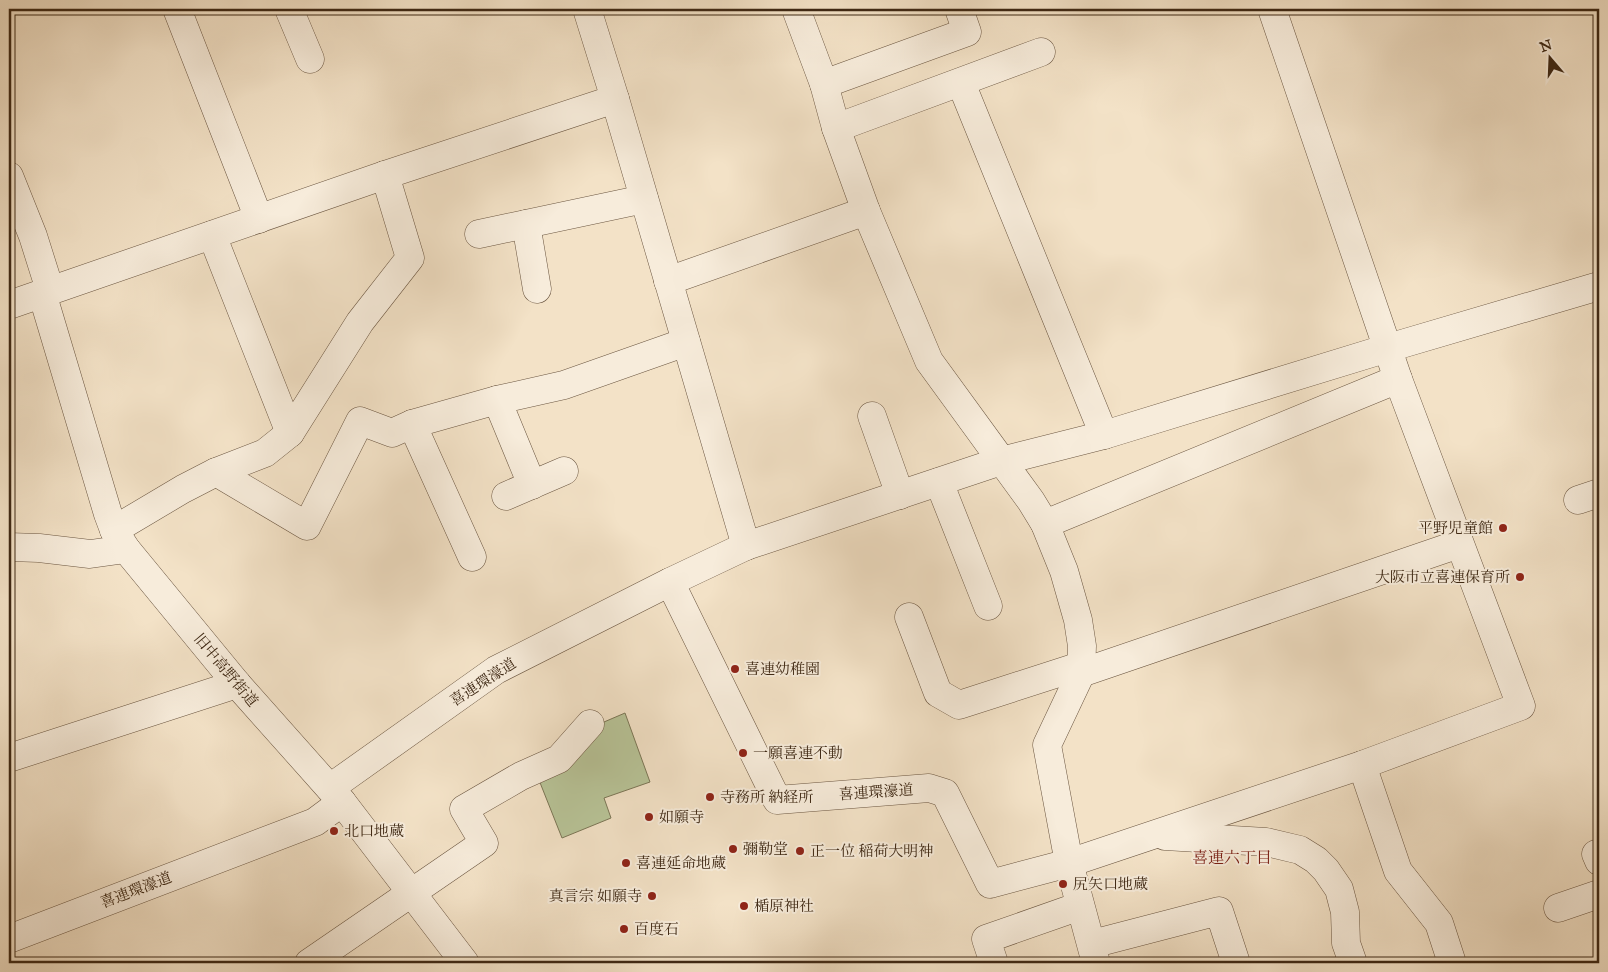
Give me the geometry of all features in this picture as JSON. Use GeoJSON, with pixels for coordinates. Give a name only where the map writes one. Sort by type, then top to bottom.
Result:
{"type":"FeatureCollection","features":[{"type":"Feature","properties":{"kind":"street"},"geometry":{"type":"LineString","coordinates":[[177,9],[259,219]]}},
{"type":"Feature","properties":{"kind":"street"},"geometry":{"type":"LineString","coordinates":[[289,9],[310,60]]}},
{"type":"Feature","properties":{"kind":"street"},"geometry":{"type":"LineString","coordinates":[[587,9],[746,546]]}},
{"type":"Feature","properties":{"kind":"street"},"geometry":{"type":"LineString","coordinates":[[796,9],[824,84],[836,128],[866,211],[929,361],[1031,501],[1045,524],[1064,571],[1078,620],[1082,646],[1080,670],[1048,745],[1069,863],[1094,954],[1219,911],[1236,963]]}},
{"type":"Feature","properties":{"kind":"street"},"geometry":{"type":"LineString","coordinates":[[824,84],[967,32],[959,9]]}},
{"type":"Feature","properties":{"kind":"street"},"geometry":{"type":"LineString","coordinates":[[1151,835],[1362,765],[1521,706],[1398,379],[1272,9]]}},
{"type":"Feature","properties":{"kind":"street"},"geometry":{"type":"LineString","coordinates":[[836,128],[1041,52]]}},
{"type":"Feature","properties":{"kind":"street"},"geometry":{"type":"LineString","coordinates":[[961,83],[1104,435]]}},
{"type":"Feature","properties":{"kind":"street"},"geometry":{"type":"LineString","coordinates":[[9,305],[385,175],[615,99]]}},
{"type":"Feature","properties":{"kind":"street"},"geometry":{"type":"LineString","coordinates":[[9,547],[39,548],[90,554],[120,540],[183,489],[216,472],[265,454],[290,433],[360,322],[410,258],[385,175]]}},
{"type":"Feature","properties":{"kind":"street"},"geometry":{"type":"LineString","coordinates":[[9,176],[33,236],[46,292],[120,540]]}},
{"type":"Feature","properties":{"kind":"street"},"geometry":{"type":"LineString","coordinates":[[480,234],[644,199]]}},
{"type":"Feature","properties":{"kind":"street"},"geometry":{"type":"LineString","coordinates":[[668,281],[866,211]]}},
{"type":"Feature","properties":{"kind":"street"},"geometry":{"type":"LineString","coordinates":[[526,224],[537,289]]}},
{"type":"Feature","properties":{"kind":"street"},"geometry":{"type":"LineString","coordinates":[[212,235],[290,433]]}},
{"type":"Feature","properties":{"kind":"street"},"geometry":{"type":"LineString","coordinates":[[670,582],[746,546],[1001,461],[1104,435],[1599,286]]}},
{"type":"Feature","properties":{"kind":"street"},"geometry":{"type":"LineString","coordinates":[[216,472],[307,526],[360,421],[392,433],[412,424],[497,400],[564,385],[686,342]]}},
{"type":"Feature","properties":{"kind":"street"},"geometry":{"type":"LineString","coordinates":[[1045,524],[1398,379]]}},
{"type":"Feature","properties":{"kind":"street"},"geometry":{"type":"LineString","coordinates":[[497,400],[532,486]]}},
{"type":"Feature","properties":{"kind":"street"},"geometry":{"type":"LineString","coordinates":[[872,416],[900,494]]}},
{"type":"Feature","properties":{"kind":"street"},"geometry":{"type":"LineString","coordinates":[[412,424],[472,557]]}},
{"type":"Feature","properties":{"kind":"street"},"geometry":{"type":"LineString","coordinates":[[506,496],[564,471]]}},
{"type":"Feature","properties":{"kind":"street"},"geometry":{"type":"LineString","coordinates":[[939,482],[988,606]]}},
{"type":"Feature","properties":{"kind":"street","name":"旧中高野街道"},"geometry":{"type":"LineString","coordinates":[[120,540],[237,684],[336,795],[465,963]]}},
{"type":"Feature","properties":{"kind":"street"},"geometry":{"type":"LineString","coordinates":[[909,617],[938,693],[959,705],[1080,670],[1459,544]]}},
{"type":"Feature","properties":{"kind":"street","name":"喜連環濠道"},"geometry":{"type":"LineString","coordinates":[[9,939],[315,822],[336,795],[496,670],[670,582],[777,800],[929,788],[945,793],[990,884],[1069,863],[1151,835],[1266,842],[1300,850],[1316,860],[1326,870],[1339,889],[1345,912],[1346,943],[1352,963]]}},
{"type":"Feature","properties":{"kind":"street"},"geometry":{"type":"LineString","coordinates":[[9,758],[237,684]]}},
{"type":"Feature","properties":{"kind":"street"},"geometry":{"type":"LineString","coordinates":[[309,963],[484,843],[464,809],[521,776],[559,759],[590,724]]}},
{"type":"Feature","properties":{"kind":"street"},"geometry":{"type":"LineString","coordinates":[[1362,765],[1398,871],[1439,924],[1452,963]]}},
{"type":"Feature","properties":{"kind":"street"},"geometry":{"type":"LineString","coordinates":[[1558,908],[1599,894]]}},
{"type":"Feature","properties":{"kind":"street"},"geometry":{"type":"LineString","coordinates":[[994,963],[986,939],[1080,906]]}},
{"type":"Feature","properties":{"kind":"green space"},"geometry":{"type":"Polygon","coordinates":[[[625,713],[650,782],[604,798],[611,818],[562,838],[537,775],[597,725],[625,713]]]}},
{"type":"Feature","properties":{"kind":"place","name":"平野児童館"},"geometry":{"type":"Point","coordinates":[1503,528]}},
{"type":"Feature","properties":{"kind":"place","name":"大阪市立喜連保育所"},"geometry":{"type":"Point","coordinates":[1520,577]}},
{"type":"Feature","properties":{"kind":"place","name":"喜連幼稚園"},"geometry":{"type":"Point","coordinates":[735,669]}},
{"type":"Feature","properties":{"kind":"place","name":"一願喜連不動"},"geometry":{"type":"Point","coordinates":[743,753]}},
{"type":"Feature","properties":{"kind":"place","name":"寺務所 納経所"},"geometry":{"type":"Point","coordinates":[710,797]}},
{"type":"Feature","properties":{"kind":"place","name":"如願寺"},"geometry":{"type":"Point","coordinates":[649,817]}},
{"type":"Feature","properties":{"kind":"place","name":"北口地蔵"},"geometry":{"type":"Point","coordinates":[334,831]}},
{"type":"Feature","properties":{"kind":"place","name":"彌勒堂"},"geometry":{"type":"Point","coordinates":[733,849]}},
{"type":"Feature","properties":{"kind":"place","name":"正一位 稲荷大明神"},"geometry":{"type":"Point","coordinates":[800,851]}},
{"type":"Feature","properties":{"kind":"place","name":"喜連延命地蔵"},"geometry":{"type":"Point","coordinates":[626,863]}},
{"type":"Feature","properties":{"kind":"place","name":"尻矢口地蔵"},"geometry":{"type":"Point","coordinates":[1063,884]}},
{"type":"Feature","properties":{"kind":"place","name":"真言宗 如願寺"},"geometry":{"type":"Point","coordinates":[652,896]}},
{"type":"Feature","properties":{"kind":"place","name":"楯原神社"},"geometry":{"type":"Point","coordinates":[744,906]}},
{"type":"Feature","properties":{"kind":"place","name":"百度石"},"geometry":{"type":"Point","coordinates":[624,929]}},
{"type":"Feature","properties":{"kind":"district","name":"喜連六丁目"},"geometry":{"type":"Point","coordinates":[1232,857]}}]}
